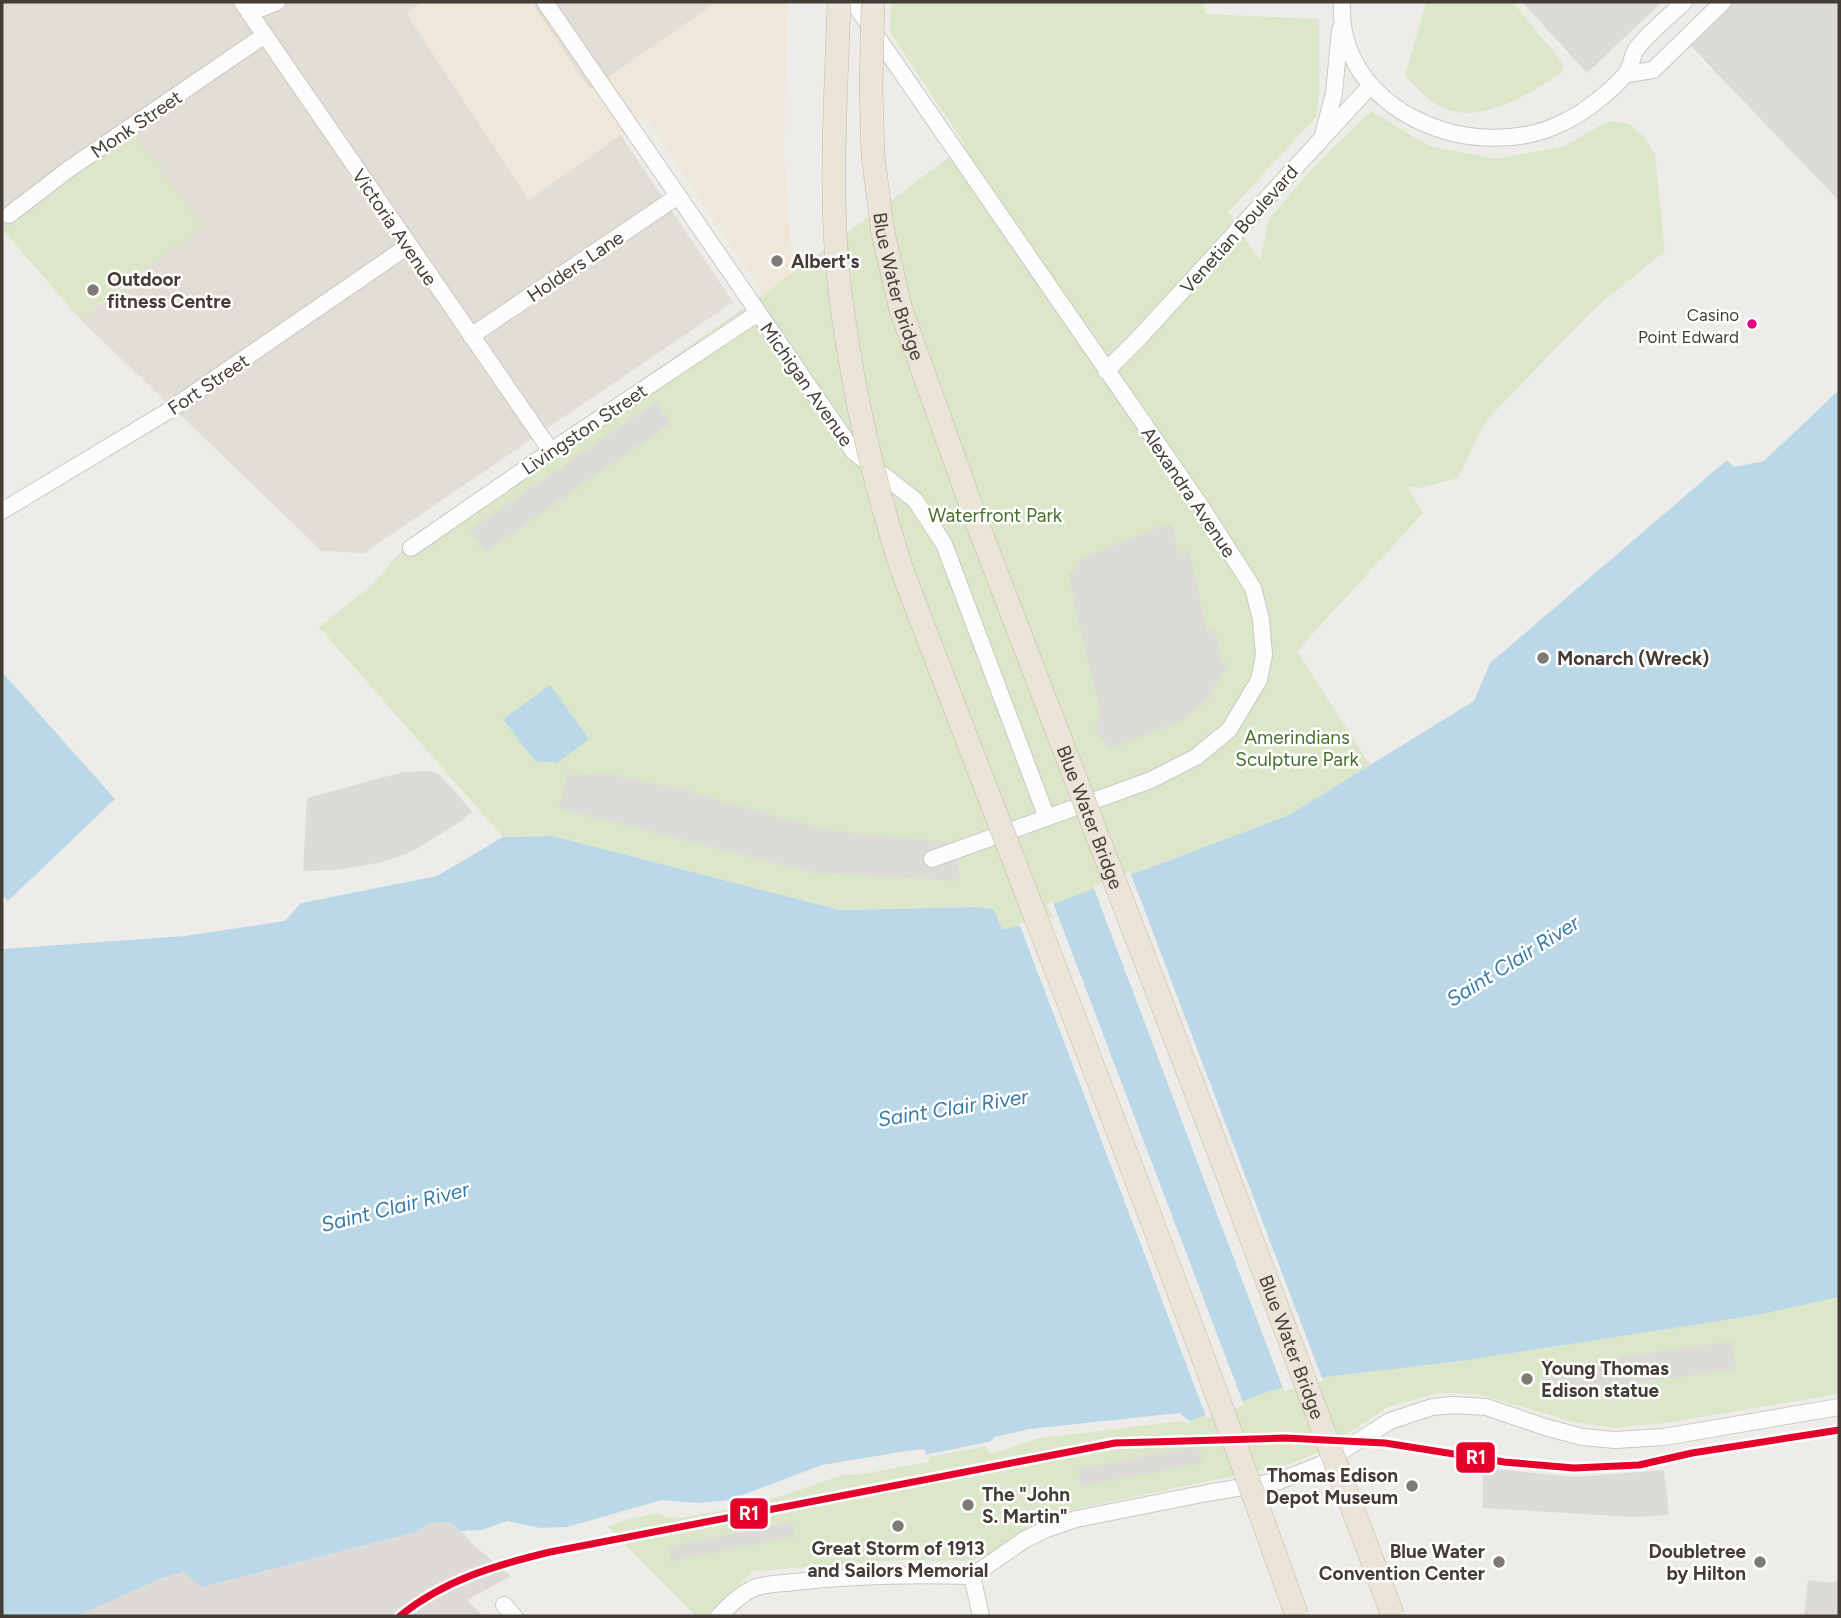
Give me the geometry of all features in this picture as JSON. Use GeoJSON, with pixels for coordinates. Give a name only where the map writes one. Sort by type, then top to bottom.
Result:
{"type":"FeatureCollection","features":[{"type":"Feature","properties":{"kind":"highway"},"geometry":{"type":"LineString","coordinates":[[839,2],[835,145],[841,299],[879,494],[913,598],[1135,1172],[1297,1616]]}},
{"type":"Feature","properties":{"kind":"highway","name":"Blue Water Bridge"},"geometry":{"type":"LineString","coordinates":[[873,2],[873,156],[883,233],[901,310],[983,538],[1223,1163],[1393,1616]]}},
{"type":"Feature","properties":{"kind":"street"},"geometry":{"type":"LineString","coordinates":[[246,7],[277,2]]}},
{"type":"Feature","properties":{"kind":"street","name":"Michigan Avenue"},"geometry":{"type":"LineString","coordinates":[[545,2],[854,452],[915,500],[944,544],[1046,818]]}},
{"type":"Feature","properties":{"kind":"street","name":"Alexandra Avenue"},"geometry":{"type":"LineString","coordinates":[[853,2],[1200,505],[1253,588],[1261,619],[1264,655],[1259,680],[1229,730],[1196,757],[1151,780],[932,859]]}},
{"type":"Feature","properties":{"kind":"street"},"geometry":{"type":"LineString","coordinates":[[1322,138],[1334,93],[1342,2]]}},
{"type":"Feature","properties":{"kind":"street"},"geometry":{"type":"LineString","coordinates":[[1627,74],[1635,50],[1684,2]]}},
{"type":"Feature","properties":{"kind":"street"},"geometry":{"type":"LineString","coordinates":[[1341,20],[1350,51],[1371,85],[1405,114],[1437,129],[1471,138],[1502,139],[1532,134],[1566,121],[1627,74],[1653,70],[1723,2]]}},
{"type":"Feature","properties":{"kind":"street","name":"Victoria Avenue"},"geometry":{"type":"LineString","coordinates":[[246,7],[551,451]]}},
{"type":"Feature","properties":{"kind":"street","name":"Monk Street"},"geometry":{"type":"LineString","coordinates":[[9,215],[69,169],[265,35]]}},
{"type":"Feature","properties":{"kind":"street","name":"Venetian Boulevard"},"geometry":{"type":"LineString","coordinates":[[1106,371],[1138,340],[1371,85]]}},
{"type":"Feature","properties":{"kind":"street","name":"Holders Lane"},"geometry":{"type":"LineString","coordinates":[[471,337],[678,196]]}},
{"type":"Feature","properties":{"kind":"street","name":"Fort Street"},"geometry":{"type":"LineString","coordinates":[[2,511],[178,405],[408,246]]}},
{"type":"Feature","properties":{"kind":"street","name":"Livingston Street"},"geometry":{"type":"LineString","coordinates":[[411,548],[758,313]]}},
{"type":"Feature","properties":{"kind":"street"},"geometry":{"type":"LineString","coordinates":[[719,1616],[734,1601],[754,1588],[836,1577],[909,1574],[972,1576],[1024,1540],[1044,1530],[1076,1519],[1279,1481],[1320,1465],[1390,1421],[1432,1407],[1486,1407],[1582,1437],[1615,1440],[1664,1437],[1839,1407]]}},
{"type":"Feature","properties":{"kind":"street"},"geometry":{"type":"LineString","coordinates":[[972,1576],[981,1616]]}},
{"type":"Feature","properties":{"kind":"shaded area"},"geometry":{"type":"Polygon","coordinates":[[[2,2],[423,2],[407,14],[529,200],[620,134],[733,302],[364,553],[322,551],[80,319],[145,273],[75,176],[4,231],[2,229],[2,2]]]}},
{"type":"Feature","properties":{"kind":"shaded area"},"geometry":{"type":"Polygon","coordinates":[[[423,2],[531,2],[590,90],[717,2],[787,2],[784,153],[793,273],[763,294],[646,117],[529,200],[407,14],[423,2]]]}},
{"type":"Feature","properties":{"kind":"shaded area"},"geometry":{"type":"Polygon","coordinates":[[[531,2],[717,2],[590,90],[531,2]]]}},
{"type":"Feature","properties":{"kind":"shaded area"},"geometry":{"type":"Polygon","coordinates":[[[1522,2],[1662,2],[1587,73],[1522,2]]]}},
{"type":"Feature","properties":{"kind":"shaded area"},"geometry":{"type":"Polygon","coordinates":[[[1730,2],[1839,2],[1839,201],[1688,43],[1730,2]]]}},
{"type":"Feature","properties":{"kind":"shaded area"},"geometry":{"type":"Polygon","coordinates":[[[656,402],[671,423],[485,552],[470,530],[656,402]]]}},
{"type":"Feature","properties":{"kind":"shaded area"},"geometry":{"type":"Polygon","coordinates":[[[1172,522],[1178,554],[1189,551],[1207,631],[1214,630],[1221,659],[1227,666],[1208,698],[1183,720],[1108,750],[1104,739],[1100,740],[1095,728],[1101,715],[1068,575],[1079,566],[1080,559],[1172,522]]]}},
{"type":"Feature","properties":{"kind":"shaded area"},"geometry":{"type":"Polygon","coordinates":[[[430,771],[439,774],[472,811],[460,822],[413,851],[384,862],[337,870],[303,871],[307,798],[403,772],[430,771]]]}},
{"type":"Feature","properties":{"kind":"shaded area"},"geometry":{"type":"Polygon","coordinates":[[[603,773],[684,790],[825,830],[955,843],[960,881],[818,873],[559,808],[566,776],[603,773]]]}},
{"type":"Feature","properties":{"kind":"shaded area"},"geometry":{"type":"Polygon","coordinates":[[[1732,1341],[1736,1369],[1547,1395],[1544,1368],[1732,1341]]]}},
{"type":"Feature","properties":{"kind":"shaded area"},"geometry":{"type":"Polygon","coordinates":[[[1198,1446],[1202,1463],[1081,1486],[1078,1469],[1198,1446]]]}},
{"type":"Feature","properties":{"kind":"shaded area"},"geometry":{"type":"Polygon","coordinates":[[[1483,1468],[1575,1477],[1664,1470],[1669,1515],[1633,1517],[1483,1508],[1483,1468]]]}},
{"type":"Feature","properties":{"kind":"shaded area"},"geometry":{"type":"Polygon","coordinates":[[[451,1522],[470,1542],[511,1576],[467,1600],[483,1616],[77,1616],[160,1579],[185,1572],[201,1587],[417,1532],[430,1523],[451,1522]]]}},
{"type":"Feature","properties":{"kind":"shaded area"},"geometry":{"type":"Polygon","coordinates":[[[792,1522],[795,1536],[670,1561],[668,1547],[792,1522]]]}},
{"type":"Feature","properties":{"kind":"shaded area"},"geometry":{"type":"Polygon","coordinates":[[[1839,1578],[1839,1616],[1804,1616],[1808,1580],[1833,1583],[1839,1578]]]}},
{"type":"Feature","properties":{"kind":"green space","name":"Waterfront Park"},"geometry":{"type":"Polygon","coordinates":[[[891,2],[1204,2],[1205,14],[1319,19],[1319,94],[1316,117],[1228,212],[1260,261],[1269,219],[1312,169],[1371,111],[1429,146],[1496,159],[1565,146],[1608,121],[1630,124],[1643,136],[1655,154],[1665,251],[1594,309],[1485,422],[1458,478],[1419,488],[1407,487],[1423,513],[1297,651],[1370,765],[1289,815],[1122,878],[1058,920],[1002,929],[994,909],[977,907],[840,910],[553,836],[503,837],[319,627],[372,585],[405,547],[793,273],[965,145],[890,32],[891,2]]]}},
{"type":"Feature","properties":{"kind":"green space"},"geometry":{"type":"Polygon","coordinates":[[[1426,2],[1513,2],[1564,65],[1561,73],[1523,96],[1494,108],[1465,113],[1444,109],[1425,96],[1405,75],[1426,2]]]}},
{"type":"Feature","properties":{"kind":"green space"},"geometry":{"type":"Polygon","coordinates":[[[132,132],[204,226],[80,319],[4,231],[132,132]]]}},
{"type":"Feature","properties":{"kind":"green space"},"geometry":{"type":"Polygon","coordinates":[[[1839,1297],[1839,1394],[1665,1423],[1614,1428],[1575,1422],[1477,1394],[1438,1393],[1388,1407],[1321,1451],[1290,1464],[1062,1512],[1035,1522],[992,1552],[972,1561],[905,1560],[753,1571],[706,1616],[696,1616],[604,1523],[1038,1434],[1181,1418],[1190,1420],[1273,1390],[1326,1377],[1461,1361],[1758,1315],[1839,1297]]]}},
{"type":"Feature","properties":{"kind":"water","name":"Saint Clair River"},"geometry":{"type":"Polygon","coordinates":[[[1839,390],[1839,1297],[1758,1315],[1461,1361],[1326,1377],[1273,1390],[1190,1421],[1181,1418],[989,1442],[842,1472],[735,1504],[658,1509],[532,1536],[470,1542],[451,1522],[430,1523],[417,1532],[201,1587],[184,1572],[160,1579],[77,1616],[2,1616],[2,949],[185,936],[285,921],[301,903],[437,876],[503,837],[553,836],[840,910],[977,907],[994,909],[1002,929],[1057,920],[1051,905],[1289,815],[1474,701],[1490,663],[1727,460],[1734,467],[1764,461],[1839,390]]]}},
{"type":"Feature","properties":{"kind":"water"},"geometry":{"type":"Polygon","coordinates":[[[2,672],[115,799],[8,901],[2,895],[2,672]]]}},
{"type":"Feature","properties":{"kind":"water"},"geometry":{"type":"Polygon","coordinates":[[[550,685],[589,739],[557,763],[535,761],[503,719],[550,685]]]}},
{"type":"Feature","properties":{"kind":"pier"},"geometry":{"type":"Polygon","coordinates":[[[1130,872],[1323,1381],[1284,1391],[1093,886],[1130,872]]]}},
{"type":"Feature","properties":{"kind":"pier"},"geometry":{"type":"Polygon","coordinates":[[[1052,900],[1244,1405],[1207,1419],[1019,923],[1053,917],[1047,905],[1052,900]]]}},
{"type":"Feature","properties":{"kind":"pier"},"geometry":{"type":"Polygon","coordinates":[[[1179,1413],[1190,1421],[1189,1424],[1181,1421],[1039,1438],[991,1454],[986,1446],[930,1457],[928,1462],[857,1475],[842,1475],[782,1496],[736,1508],[680,1518],[658,1513],[625,1520],[578,1538],[565,1537],[549,1543],[532,1539],[491,1552],[477,1548],[461,1531],[482,1530],[507,1521],[540,1528],[567,1527],[662,1500],[698,1503],[729,1500],[822,1465],[924,1449],[926,1455],[989,1442],[995,1437],[1030,1429],[1179,1413]]]}},
{"type":"Feature","properties":{"kind":"transit line","name":"R1"},"geometry":{"type":"LineString","coordinates":[[400,1616],[434,1593],[471,1575],[550,1552],[1115,1443],[1285,1438],[1385,1443],[1504,1462],[1574,1468],[1639,1465],[1692,1453],[1839,1430]]}},
{"type":"Feature","properties":{"kind":"place","name":"Albert's"},"geometry":{"type":"Point","coordinates":[777,261]}},
{"type":"Feature","properties":{"kind":"place","name":"Outdoor fitness Centre"},"geometry":{"type":"Point","coordinates":[93,290]}},
{"type":"Feature","properties":{"kind":"place","name":"Casino Point Edward"},"geometry":{"type":"Point","coordinates":[1752,324]}},
{"type":"Feature","properties":{"kind":"place","name":"Monarch (Wreck)"},"geometry":{"type":"Point","coordinates":[1543,658]}},
{"type":"Feature","properties":{"kind":"place","name":"Young Thomas Edison statue"},"geometry":{"type":"Point","coordinates":[1527,1379]}},
{"type":"Feature","properties":{"kind":"place","name":"Thomas Edison Depot Museum"},"geometry":{"type":"Point","coordinates":[1412,1486]}},
{"type":"Feature","properties":{"kind":"place","name":"The \"John S. Martin\""},"geometry":{"type":"Point","coordinates":[968,1505]}},
{"type":"Feature","properties":{"kind":"place","name":"Great Storm of 1913 and Sailors Memorial"},"geometry":{"type":"Point","coordinates":[898,1526]}},
{"type":"Feature","properties":{"kind":"place","name":"Blue Water Convention Center"},"geometry":{"type":"Point","coordinates":[1499,1562]}},
{"type":"Feature","properties":{"kind":"place","name":"Doubletree by Hilton"},"geometry":{"type":"Point","coordinates":[1760,1562]}},
{"type":"Feature","properties":{"kind":"park label","name":"Amerindians Sculpture Park"},"geometry":{"type":"Point","coordinates":[1297,748]}}]}
